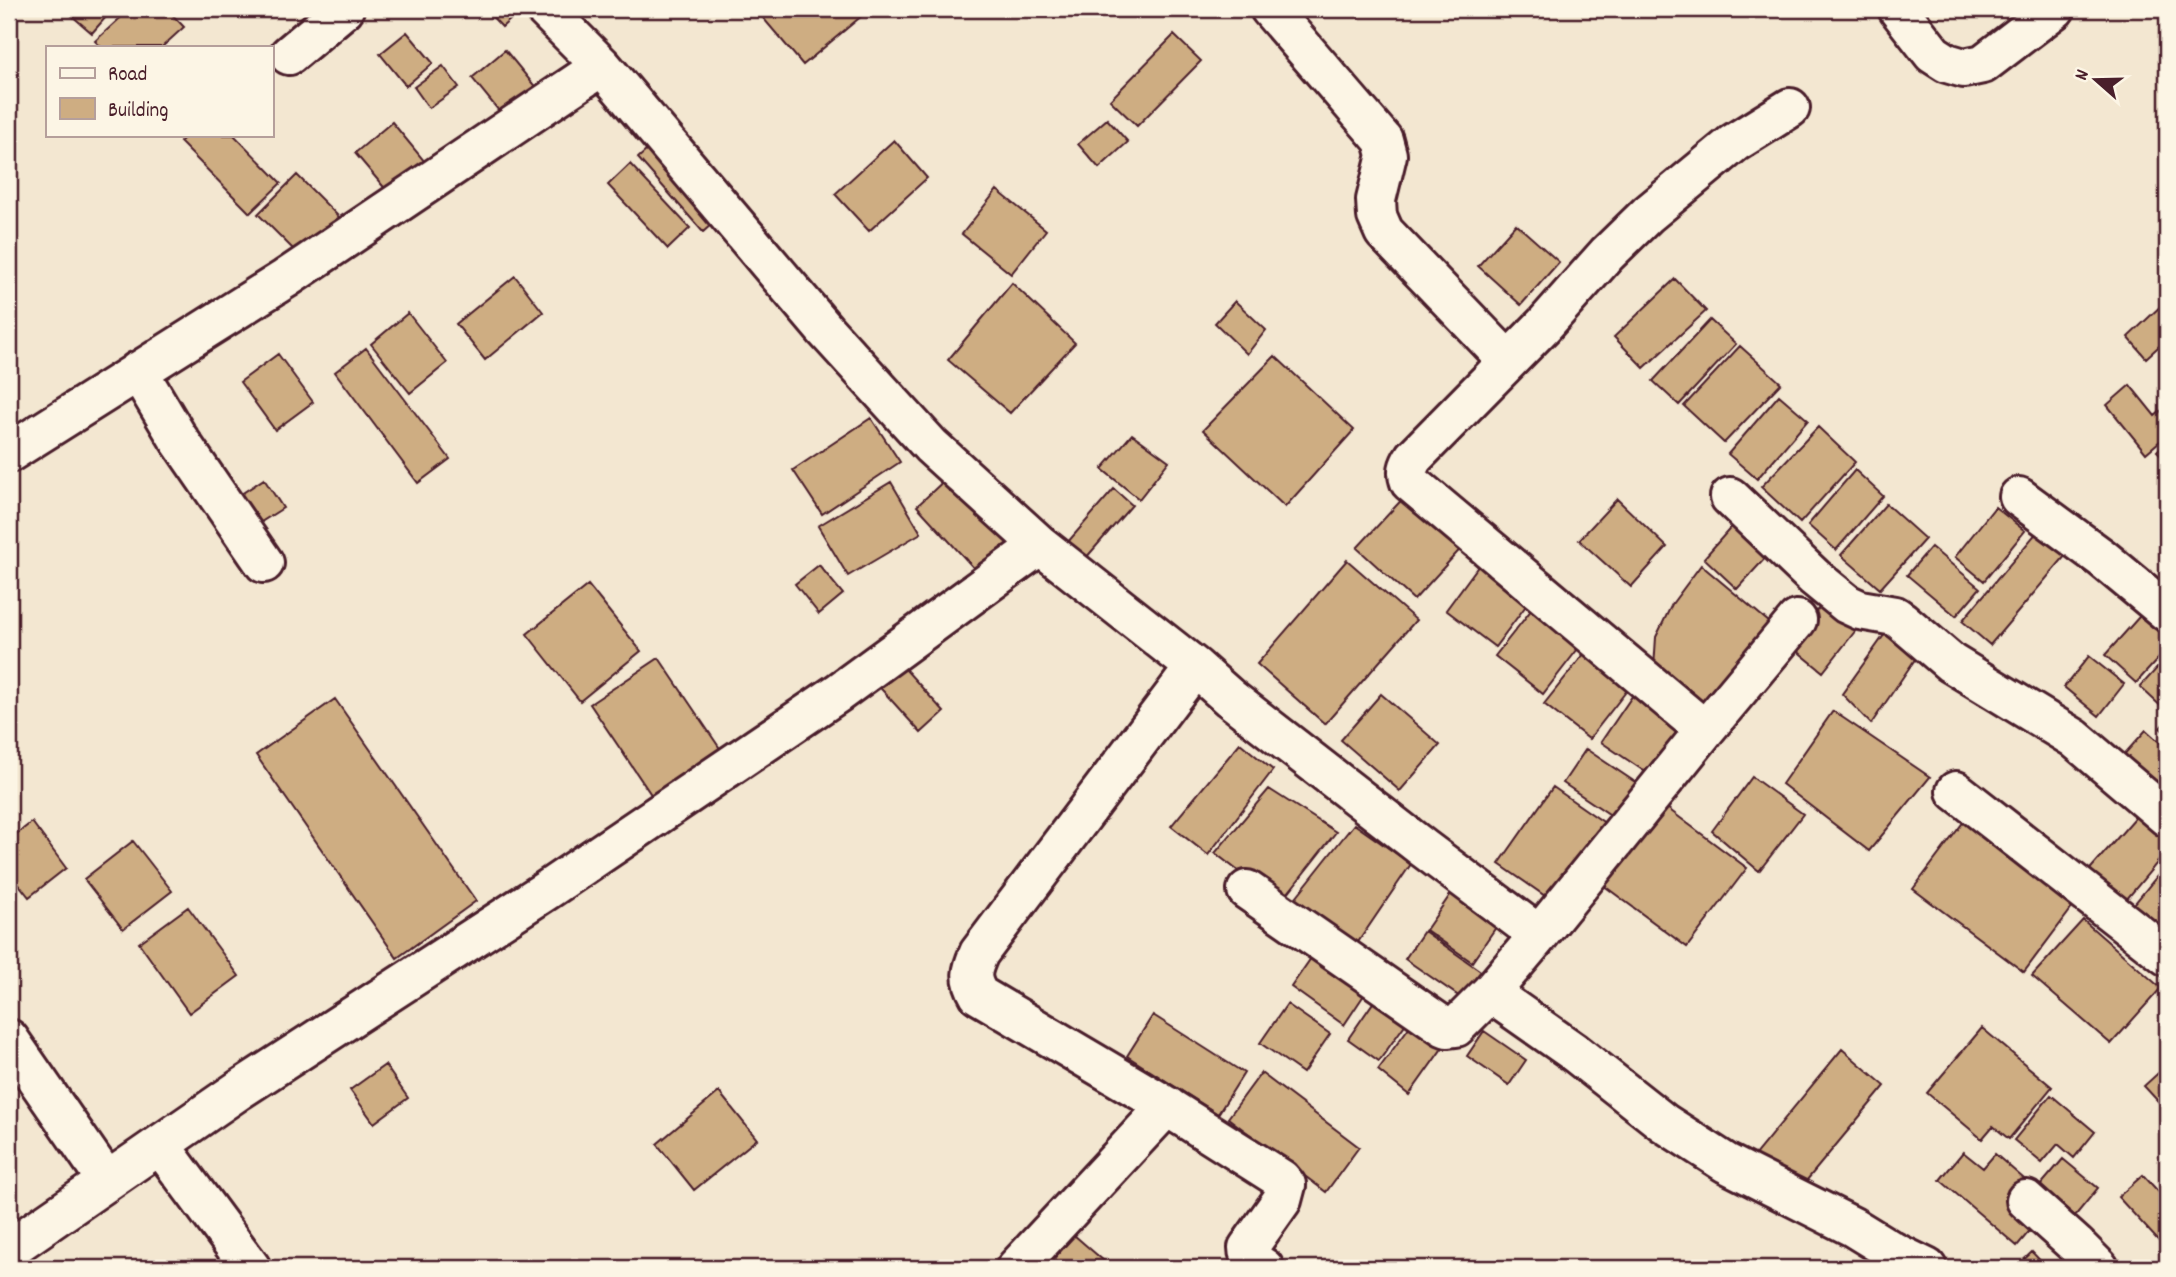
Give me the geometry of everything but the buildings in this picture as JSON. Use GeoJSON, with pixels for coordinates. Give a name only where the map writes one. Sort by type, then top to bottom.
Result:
{"type":"FeatureCollection","features":[{"type":"Feature","properties":{"kind":"street"},"geometry":{"type":"LineString","coordinates":[[289,55],[344,9]]}},
{"type":"Feature","properties":{"kind":"street"},"geometry":{"type":"LineString","coordinates":[[545,9],[603,66],[835,341],[932,446],[1040,545],[1195,667],[1230,698],[1539,935]]}},
{"type":"Feature","properties":{"kind":"street"},"geometry":{"type":"LineString","coordinates":[[1270,9],[1383,140],[1387,155],[1376,208],[1384,232],[1508,361]]}},
{"type":"Feature","properties":{"kind":"street"},"geometry":{"type":"LineString","coordinates":[[1898,9],[1933,54],[1947,63],[1964,68],[1983,64],[2055,9]]}},
{"type":"Feature","properties":{"kind":"street"},"geometry":{"type":"LineString","coordinates":[[9,453],[285,279],[603,66]]}},
{"type":"Feature","properties":{"kind":"street"},"geometry":{"type":"LineString","coordinates":[[1704,730],[1410,482],[1407,474],[1414,457],[1648,214],[1734,142],[1790,108]]}},
{"type":"Feature","properties":{"kind":"street"},"geometry":{"type":"LineString","coordinates":[[138,371],[178,438],[264,563]]}},
{"type":"Feature","properties":{"kind":"street"},"geometry":{"type":"LineString","coordinates":[[2019,496],[2102,558],[2167,612]]}},
{"type":"Feature","properties":{"kind":"street"},"geometry":{"type":"LineString","coordinates":[[1730,498],[1814,577],[1847,604],[1860,610],[1895,616],[1951,663],[2074,738],[2167,817]]}},
{"type":"Feature","properties":{"kind":"street"},"geometry":{"type":"LineString","coordinates":[[17,1255],[107,1181],[160,1144],[547,890],[827,701],[1040,545]]}},
{"type":"Feature","properties":{"kind":"street"},"geometry":{"type":"LineString","coordinates":[[1247,890],[1443,1026],[1455,1027],[1490,993],[1539,935],[1704,730],[1797,620]]}},
{"type":"Feature","properties":{"kind":"street"},"geometry":{"type":"LineString","coordinates":[[1195,667],[979,953],[972,969],[972,983],[979,995],[1167,1106],[1281,1179],[1286,1185],[1282,1200],[1248,1248],[1248,1254],[1253,1261],[1264,1268]]}},
{"type":"Feature","properties":{"kind":"street"},"geometry":{"type":"LineString","coordinates":[[1956,791],[2167,956]]}},
{"type":"Feature","properties":{"kind":"street"},"geometry":{"type":"LineString","coordinates":[[1490,993],[1574,1052],[1664,1123],[1716,1156],[1853,1227],[1880,1260],[1927,1268]]}},
{"type":"Feature","properties":{"kind":"street"},"geometry":{"type":"LineString","coordinates":[[9,1040],[107,1181]]}},
{"type":"Feature","properties":{"kind":"street"},"geometry":{"type":"LineString","coordinates":[[1016,1268],[1167,1106]]}},
{"type":"Feature","properties":{"kind":"street"},"geometry":{"type":"LineString","coordinates":[[160,1144],[251,1268]]}},
{"type":"Feature","properties":{"kind":"street"},"geometry":{"type":"LineString","coordinates":[[2026,1200],[2099,1268]]}}]}
